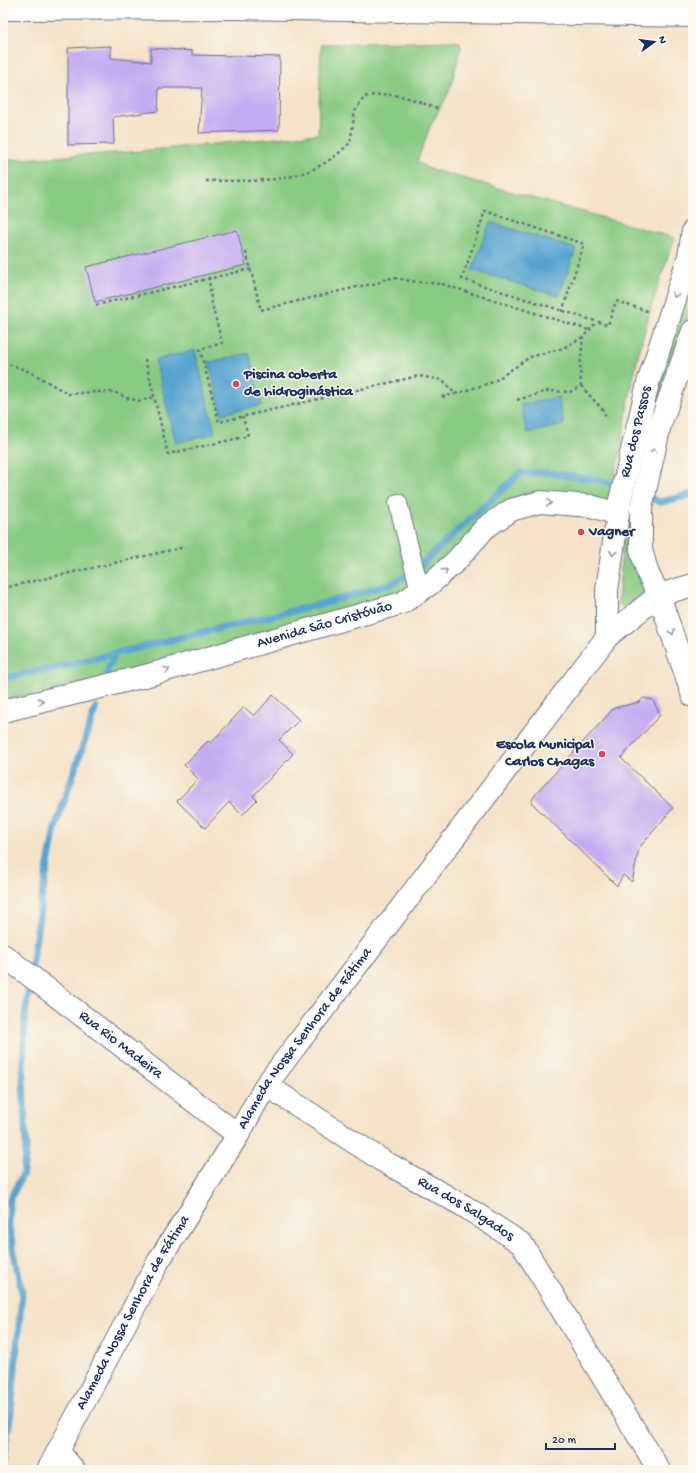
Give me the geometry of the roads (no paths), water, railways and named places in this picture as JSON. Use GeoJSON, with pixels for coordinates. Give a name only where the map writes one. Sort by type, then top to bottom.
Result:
{"type":"FeatureCollection","features":[{"type":"Feature","properties":{"kind":"street"},"geometry":{"type":"LineString","coordinates":[[3,8],[236,6],[693,16]]}},
{"type":"Feature","properties":{"kind":"street","name":"Rua dos Passos"},"geometry":{"type":"LineString","coordinates":[[607,637],[607,590],[619,507],[648,382],[689,256],[693,231]]}},
{"type":"Feature","properties":{"kind":"street","name":"Rua dos Passos"},"geometry":{"type":"LineString","coordinates":[[693,331],[660,425],[643,499],[641,550],[648,574],[659,595],[693,696]]}},
{"type":"Feature","properties":{"kind":"street","name":"Avenida São Cristóvão"},"geometry":{"type":"LineString","coordinates":[[3,711],[144,676],[402,603],[420,591],[456,561],[485,528],[511,510],[540,502],[619,507]]}},
{"type":"Feature","properties":{"kind":"street"},"geometry":{"type":"LineString","coordinates":[[398,503],[420,591]]}},
{"type":"Feature","properties":{"kind":"street"},"geometry":{"type":"LineString","coordinates":[[659,595],[693,585]]}},
{"type":"Feature","properties":{"kind":"street","name":"Alameda Nossa Senhora de Fátima"},"geometry":{"type":"LineString","coordinates":[[53,1461],[158,1262],[238,1135],[266,1085],[607,637],[659,595]]}},
{"type":"Feature","properties":{"kind":"street","name":"Rua Rio Madeira"},"geometry":{"type":"LineString","coordinates":[[3,955],[238,1135]]}},
{"type":"Feature","properties":{"kind":"street","name":"Rua dos Salgados"},"geometry":{"type":"LineString","coordinates":[[266,1085],[383,1162],[464,1206],[522,1244],[659,1470]]}},
{"type":"Feature","properties":{"kind":"street"},"geometry":{"type":"LineString","coordinates":[[53,1461],[74,1470]]}},
{"type":"Feature","properties":{"kind":"water"},"geometry":{"type":"Polygon","coordinates":[[[490,222],[576,249],[559,296],[472,270],[490,222]]]}},
{"type":"Feature","properties":{"kind":"water"},"geometry":{"type":"Polygon","coordinates":[[[195,350],[215,433],[176,443],[155,360],[195,350]]]}},
{"type":"Feature","properties":{"kind":"water","name":"Piscina coberta de hidroginástica"},"geometry":{"type":"Polygon","coordinates":[[[249,353],[262,405],[222,414],[209,362],[249,353]]]}},
{"type":"Feature","properties":{"kind":"water"},"geometry":{"type":"Polygon","coordinates":[[[558,397],[564,425],[527,433],[521,405],[558,397]]]}},
{"type":"Feature","properties":{"kind":"waterway"},"geometry":{"type":"LineString","coordinates":[[3,678],[46,670],[329,602],[391,584],[413,572],[520,473],[547,473],[601,480],[661,502],[693,494]]}},
{"type":"Feature","properties":{"kind":"waterway"},"geometry":{"type":"LineString","coordinates":[[107,672],[115,653]]}},
{"type":"Feature","properties":{"kind":"waterway"},"geometry":{"type":"LineString","coordinates":[[3,1462],[11,1412],[22,1293],[9,1227],[10,1199],[23,1174],[26,1149],[23,1078],[25,1015],[41,902],[55,828],[96,707]]}},
{"type":"Feature","properties":{"kind":"place","name":"Piscina coberta de hidroginástica"},"geometry":{"type":"Point","coordinates":[236,384]}},
{"type":"Feature","properties":{"kind":"place","name":"Vagner"},"geometry":{"type":"Point","coordinates":[581,532]}},
{"type":"Feature","properties":{"kind":"place","name":"Escola Municipal Carlos Chagas"},"geometry":{"type":"Point","coordinates":[602,754]}}]}
